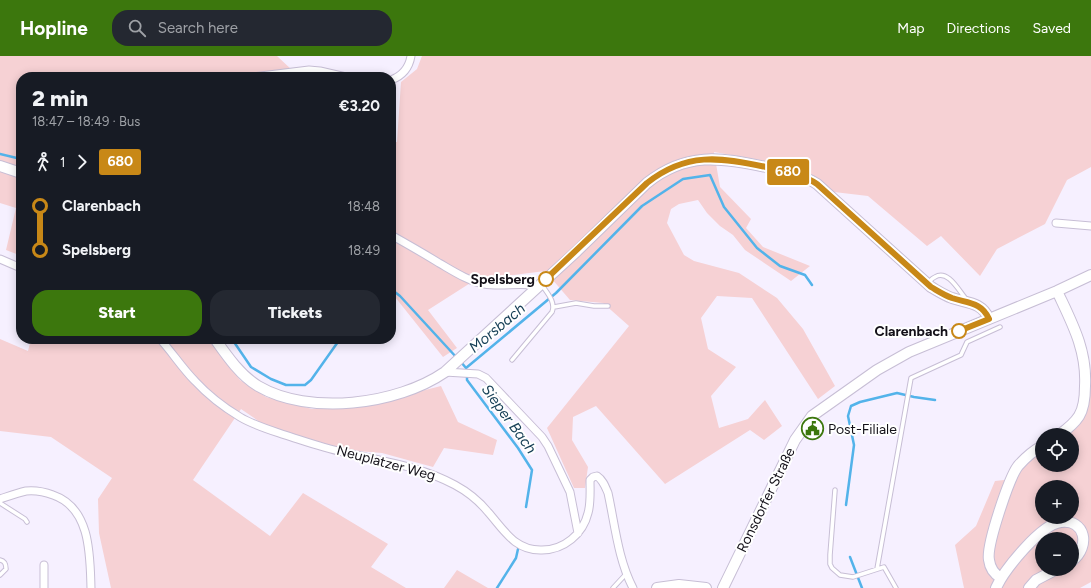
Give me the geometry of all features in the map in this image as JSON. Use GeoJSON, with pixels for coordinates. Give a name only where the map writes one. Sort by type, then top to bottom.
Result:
{"type":"FeatureCollection","features":[{"type":"Feature","properties":{"kind":"main road"},"geometry":{"type":"LineString","coordinates":[[219,344],[240,372],[249,380],[268,392],[301,401],[330,403],[368,401],[386,398],[408,391],[441,374],[542,287],[647,183],[660,173],[686,162],[719,159],[782,170],[812,180],[927,284],[940,293],[952,298],[974,303],[987,313],[989,319]]}},
{"type":"Feature","properties":{"kind":"main road"},"geometry":{"type":"LineString","coordinates":[[0,166],[16,171]]}},
{"type":"Feature","properties":{"kind":"main road","name":"Ronsdorfer Straße"},"geometry":{"type":"LineString","coordinates":[[723,588],[795,440],[812,416],[893,360],[924,345],[1058,291],[1091,275]]}},
{"type":"Feature","properties":{"kind":"main road"},"geometry":{"type":"LineString","coordinates":[[1058,291],[1079,339],[1085,372],[1085,394],[1079,416],[1068,428]]}},
{"type":"Feature","properties":{"kind":"main road"},"geometry":{"type":"LineString","coordinates":[[1000,578],[995,574],[991,567],[989,552],[1000,509],[1012,477],[1018,466],[1035,451]]}},
{"type":"Feature","properties":{"kind":"main road"},"geometry":{"type":"LineString","coordinates":[[1042,532],[1058,523],[1062,522],[1074,524],[1083,534],[1085,539],[1083,549],[1079,555]]}},
{"type":"Feature","properties":{"kind":"main road"},"geometry":{"type":"LineString","coordinates":[[996,588],[1000,578],[1015,559],[1035,539]]}},
{"type":"Feature","properties":{"kind":"main road"},"geometry":{"type":"LineString","coordinates":[[1029,588],[1036,580],[1044,576]]}},
{"type":"Feature","properties":{"kind":"main road"},"geometry":{"type":"LineString","coordinates":[[657,588],[679,585],[706,588]]}},
{"type":"Feature","properties":{"kind":"street"},"geometry":{"type":"LineString","coordinates":[[396,78],[406,70],[411,56]]}},
{"type":"Feature","properties":{"kind":"street"},"geometry":{"type":"LineString","coordinates":[[285,72],[309,70],[324,72]]}},
{"type":"Feature","properties":{"kind":"street"},"geometry":{"type":"LineString","coordinates":[[1056,223],[1091,226]]}},
{"type":"Feature","properties":{"kind":"street"},"geometry":{"type":"LineString","coordinates":[[396,238],[451,270],[477,282],[493,285],[530,284],[542,287]]}},
{"type":"Feature","properties":{"kind":"street"},"geometry":{"type":"LineString","coordinates":[[0,259],[16,266]]}},
{"type":"Feature","properties":{"kind":"street","name":"Neuplatzer Weg"},"geometry":{"type":"LineString","coordinates":[[164,344],[195,381],[226,407],[241,417],[271,430],[309,443],[342,452],[380,459],[432,473],[468,493],[480,504],[512,540],[532,550],[554,549],[564,545],[578,533],[583,526],[589,511],[590,480],[597,476],[601,478],[608,493],[626,574],[634,588]]}},
{"type":"Feature","properties":{"kind":"street"},"geometry":{"type":"LineString","coordinates":[[441,374],[478,374],[486,378],[542,437],[548,446],[570,492],[578,533]]}},
{"type":"Feature","properties":{"kind":"street"},"geometry":{"type":"LineString","coordinates":[[0,499],[20,492],[47,492],[58,496],[74,509],[84,527],[86,536],[91,588]]}},
{"type":"Feature","properties":{"kind":"street"},"geometry":{"type":"LineString","coordinates":[[44,565],[44,588]]}},
{"type":"Feature","properties":{"kind":"lane"},"geometry":{"type":"LineString","coordinates":[[927,284],[936,276],[943,275],[949,278],[968,302]]}},
{"type":"Feature","properties":{"kind":"lane"},"geometry":{"type":"LineString","coordinates":[[512,360],[552,312],[554,307],[553,302],[542,287]]}},
{"type":"Feature","properties":{"kind":"lane"},"geometry":{"type":"LineString","coordinates":[[554,307],[576,303],[600,307],[608,306]]}},
{"type":"Feature","properties":{"kind":"lane"},"geometry":{"type":"LineString","coordinates":[[877,569],[911,378],[961,355],[966,342],[1000,327]]}},
{"type":"Feature","properties":{"kind":"lane"},"geometry":{"type":"LineString","coordinates":[[835,490],[830,564],[832,568],[840,575],[853,577],[884,567],[896,588]]}},
{"type":"Feature","properties":{"kind":"lane"},"geometry":{"type":"LineString","coordinates":[[0,503],[25,519],[27,522]]}},
{"type":"Feature","properties":{"kind":"lane"},"geometry":{"type":"LineString","coordinates":[[0,560],[6,564],[6,569],[0,575]]}},
{"type":"Feature","properties":{"kind":"lane"},"geometry":{"type":"LineString","coordinates":[[613,588],[626,574]]}},
{"type":"Feature","properties":{"kind":"shaded area"},"geometry":{"type":"Polygon","coordinates":[[[0,56],[277,56],[292,70],[291,72],[16,72],[16,208],[0,203],[0,56]]]}},
{"type":"Feature","properties":{"kind":"shaded area"},"geometry":{"type":"Polygon","coordinates":[[[422,56],[1091,56],[1091,167],[1067,180],[1045,224],[997,249],[980,276],[941,236],[927,246],[868,196],[834,192],[801,167],[714,152],[720,187],[751,219],[746,228],[763,247],[810,266],[791,281],[745,250],[733,235],[720,226],[707,213],[698,200],[679,204],[671,209],[667,223],[684,255],[694,261],[739,273],[777,298],[803,329],[835,386],[818,399],[752,298],[717,296],[701,318],[708,349],[736,367],[711,396],[719,428],[748,419],[765,400],[782,426],[764,440],[750,430],[665,484],[596,406],[573,417],[572,440],[588,467],[585,488],[574,488],[547,428],[629,326],[603,303],[570,300],[545,271],[475,280],[428,310],[457,348],[443,357],[396,298],[396,142],[401,82],[417,69],[422,56]]]}},
{"type":"Feature","properties":{"kind":"shaded area"},"geometry":{"type":"Polygon","coordinates":[[[16,208],[16,254],[6,250],[16,208]]]}},
{"type":"Feature","properties":{"kind":"shaded area"},"geometry":{"type":"Polygon","coordinates":[[[0,339],[28,351],[30,344],[213,344],[240,380],[266,397],[312,409],[358,407],[441,386],[458,422],[497,440],[493,455],[444,448],[433,467],[382,453],[345,450],[273,431],[241,409],[193,480],[270,536],[303,493],[388,544],[371,567],[406,588],[111,588],[99,533],[98,499],[112,478],[51,437],[0,431],[0,339]]]}},
{"type":"Feature","properties":{"kind":"shaded area"},"geometry":{"type":"Polygon","coordinates":[[[1091,387],[1091,582],[1080,588],[964,588],[955,545],[976,526],[995,481],[1013,479],[1029,458],[1035,454],[1035,472],[1079,472],[1079,428],[1072,428],[1082,421],[1091,387]]]}},
{"type":"Feature","properties":{"kind":"shaded area"},"geometry":{"type":"Polygon","coordinates":[[[457,570],[488,588],[444,588],[457,570]]]}},
{"type":"Feature","properties":{"kind":"waterway","name":"Morsbach"},"geometry":{"type":"LineString","coordinates":[[0,154],[16,158]]}},
{"type":"Feature","properties":{"kind":"waterway","name":"Morsbach"},"geometry":{"type":"LineString","coordinates":[[461,362],[466,368],[556,293],[642,206],[683,179],[710,175],[724,207],[757,248],[780,266],[805,275],[812,285]]}},
{"type":"Feature","properties":{"kind":"waterway","name":"Morsbach"},"geometry":{"type":"LineString","coordinates":[[396,293],[457,358]]}},
{"type":"Feature","properties":{"kind":"waterway","name":"Morsbach"},"geometry":{"type":"LineString","coordinates":[[235,344],[251,367],[271,379],[286,385],[305,385],[311,380],[336,344]]}},
{"type":"Feature","properties":{"kind":"waterway","name":"Sieper Bach"},"geometry":{"type":"LineString","coordinates":[[467,373],[467,380],[518,448],[532,470],[526,507]]}},
{"type":"Feature","properties":{"kind":"waterway","name":"Morsbach"},"geometry":{"type":"LineString","coordinates":[[846,505],[854,445],[848,416],[851,406],[860,402],[897,393],[935,400]]}},
{"type":"Feature","properties":{"kind":"waterway","name":"Sieper Bach"},"geometry":{"type":"LineString","coordinates":[[497,588],[516,558],[518,549]]}},
{"type":"Feature","properties":{"kind":"waterway","name":"Morsbach"},"geometry":{"type":"LineString","coordinates":[[850,557],[862,588]]}},
{"type":"Feature","properties":{"kind":"bus line","name":"680"},"geometry":{"type":"LineString","coordinates":[[546,279],[647,183],[660,173],[686,162],[719,159],[730,160],[782,170],[812,180],[931,287],[952,298],[979,305],[987,313],[989,319],[959,331]]}},
{"type":"Feature","properties":{"kind":"place","name":"Spelsberg"},"geometry":{"type":"Point","coordinates":[546,279]}},
{"type":"Feature","properties":{"kind":"place","name":"Clarenbach"},"geometry":{"type":"Point","coordinates":[959,331]}},
{"type":"Feature","properties":{"kind":"place","name":"Post-Filiale"},"geometry":{"type":"Point","coordinates":[813,429]}}]}
